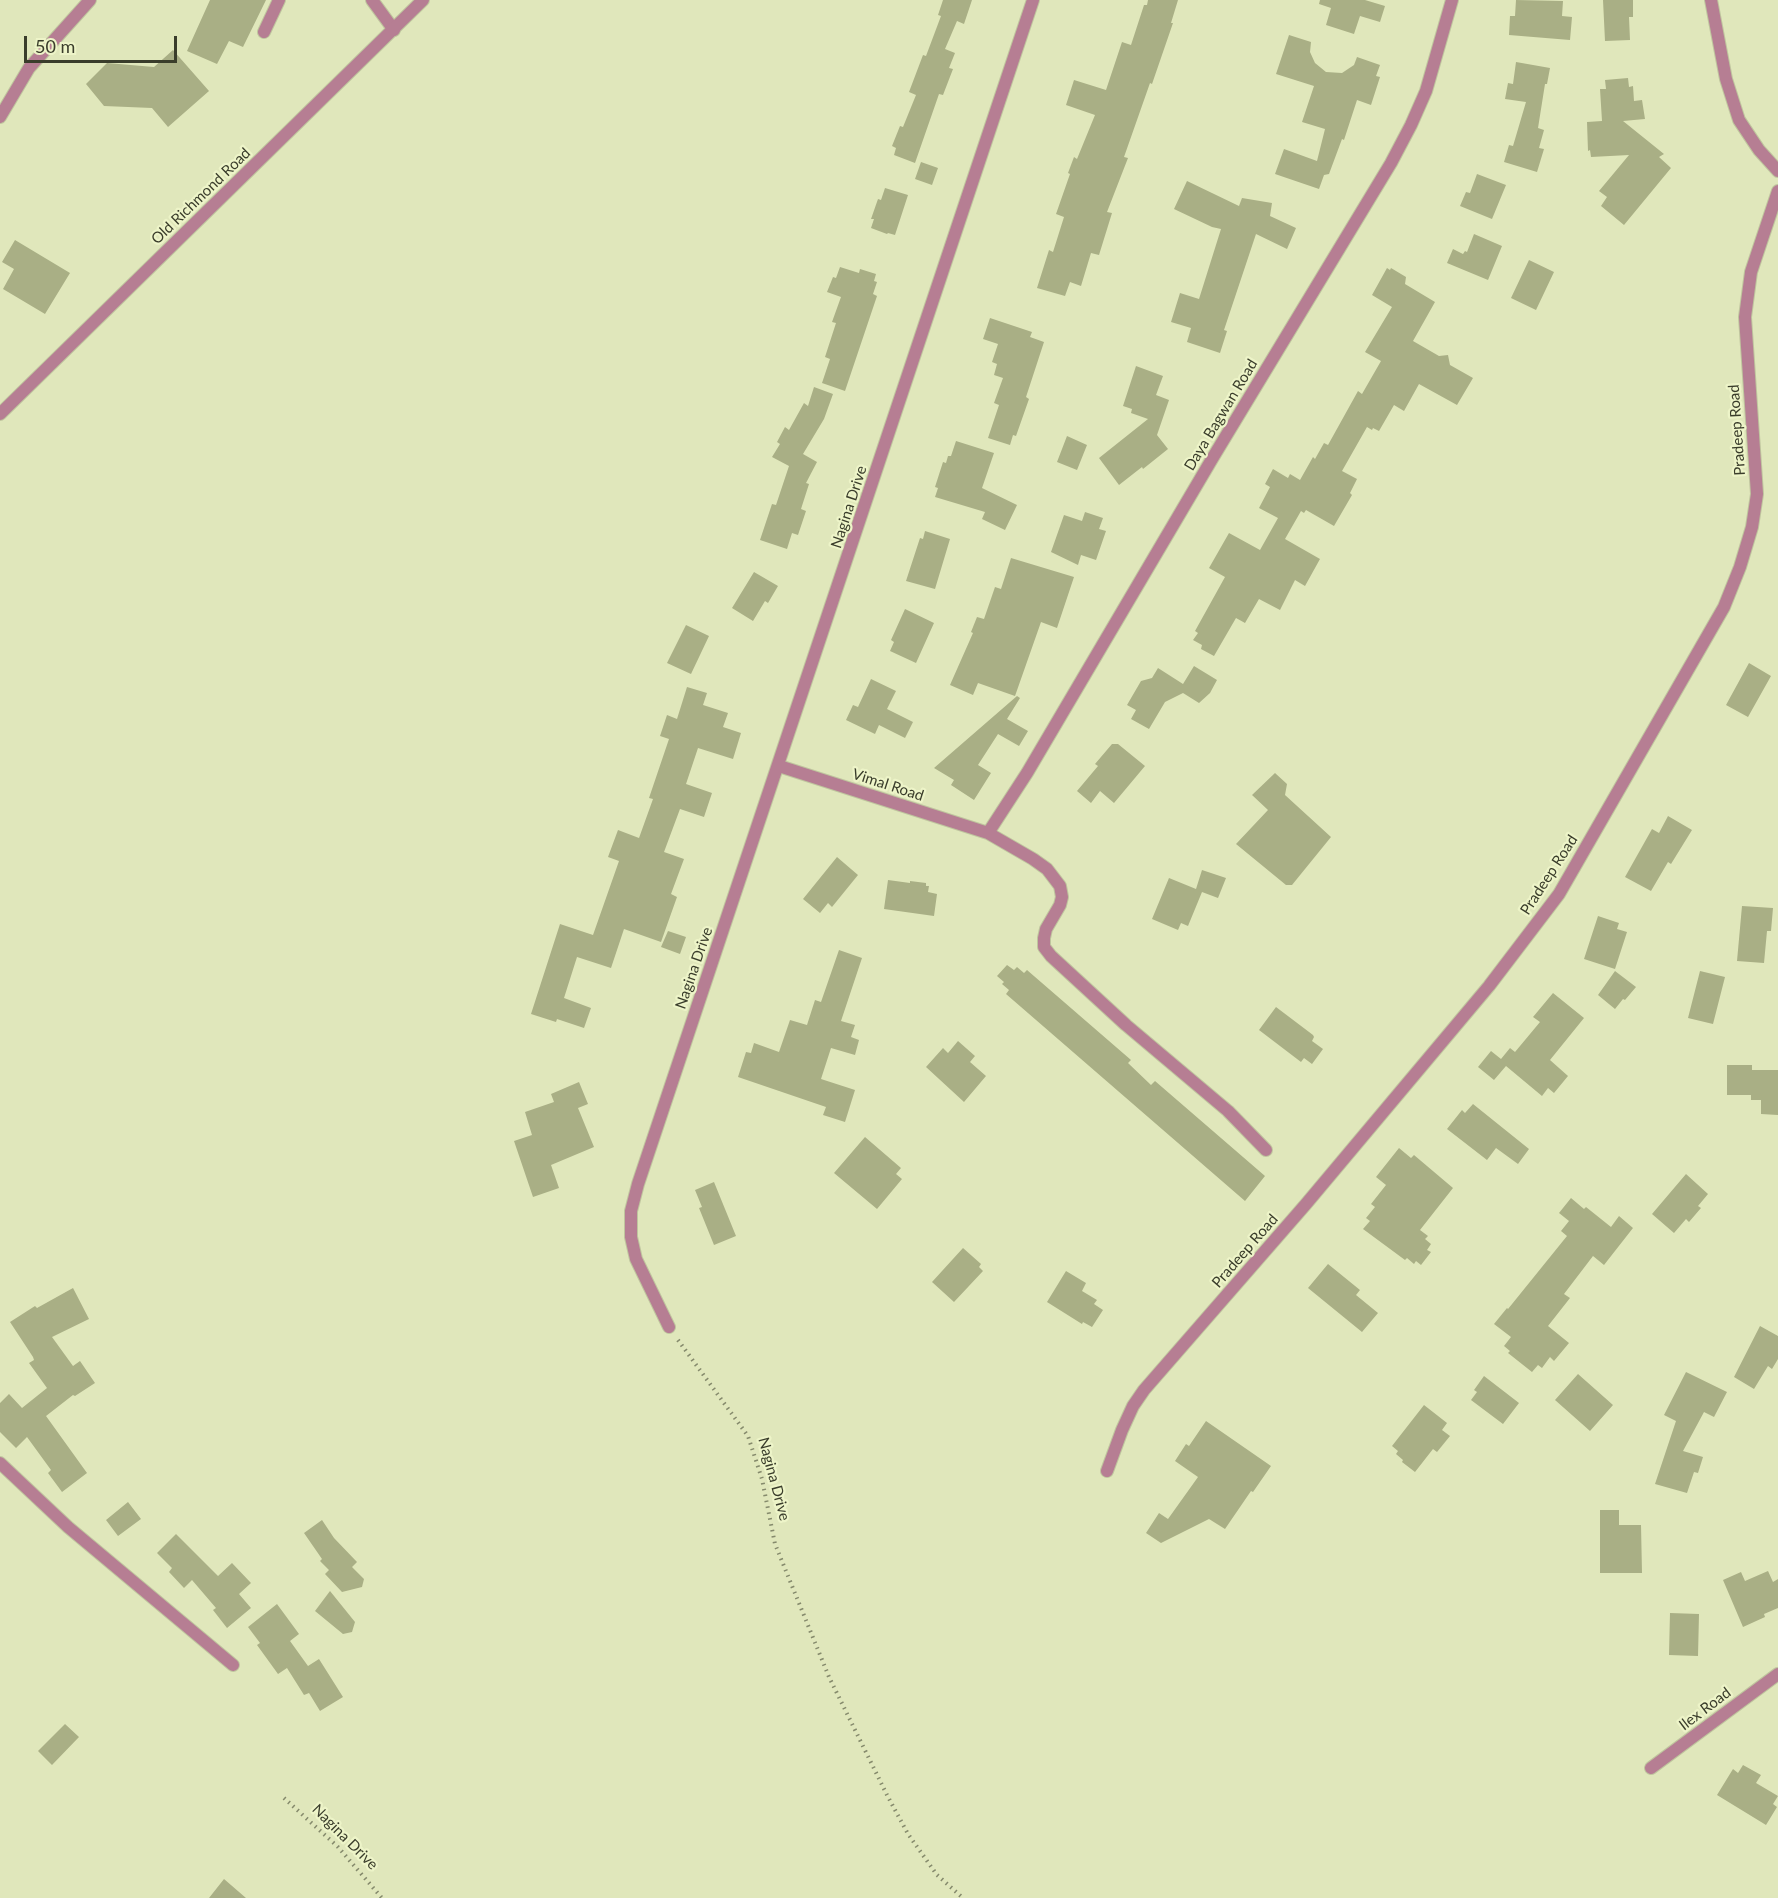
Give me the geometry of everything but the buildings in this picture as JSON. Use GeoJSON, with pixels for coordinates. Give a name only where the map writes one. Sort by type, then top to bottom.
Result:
{"type":"FeatureCollection","features":[{"type":"Feature","properties":{"kind":"street"},"geometry":{"type":"LineString","coordinates":[[0,117],[28,68],[90,0]]}},
{"type":"Feature","properties":{"kind":"street"},"geometry":{"type":"LineString","coordinates":[[264,32],[279,0]]}},
{"type":"Feature","properties":{"kind":"street"},"geometry":{"type":"LineString","coordinates":[[372,0],[394,30]]}},
{"type":"Feature","properties":{"kind":"street","name":"Old Richmond Road"},"geometry":{"type":"LineString","coordinates":[[0,414],[423,0]]}},
{"type":"Feature","properties":{"kind":"street","name":"Nagina Drive"},"geometry":{"type":"LineString","coordinates":[[669,1327],[636,1259],[631,1238],[631,1211],[638,1184],[1033,0]]}},
{"type":"Feature","properties":{"kind":"street","name":"Daya Bagwan Road"},"geometry":{"type":"LineString","coordinates":[[988,833],[1039,753],[1390,163],[1426,91],[1452,0]]}},
{"type":"Feature","properties":{"kind":"street"},"geometry":{"type":"LineString","coordinates":[[1711,0],[1726,79],[1738,120],[1759,150],[1778,171]]}},
{"type":"Feature","properties":{"kind":"street","name":"Pradeep Road"},"geometry":{"type":"LineString","coordinates":[[1107,1471],[1122,1430],[1133,1406],[1144,1390],[1298,1213],[1481,995],[1559,894],[1724,607],[1749,537],[1757,494],[1745,317],[1752,272],[1778,191]]}},
{"type":"Feature","properties":{"kind":"street","name":"Vimal Road"},"geometry":{"type":"LineString","coordinates":[[779,766],[988,833],[1047,869],[1060,886],[1062,897],[1044,938],[1044,947],[1051,956],[1228,1111],[1266,1150]]}},
{"type":"Feature","properties":{"kind":"street"},"geometry":{"type":"LineString","coordinates":[[0,1463],[68,1527],[233,1665]]}},
{"type":"Feature","properties":{"kind":"street","name":"Ilex Road"},"geometry":{"type":"LineString","coordinates":[[1651,1768],[1778,1674]]}},
{"type":"Feature","properties":{"kind":"path","name":"Nagina Drive"},"geometry":{"type":"LineString","coordinates":[[669,1327],[748,1436],[762,1479],[775,1544],[829,1677],[908,1834],[937,1875],[963,1898]]}},
{"type":"Feature","properties":{"kind":"path","name":"Nagina Drive"},"geometry":{"type":"LineString","coordinates":[[284,1798],[338,1847],[382,1898]]}}]}
